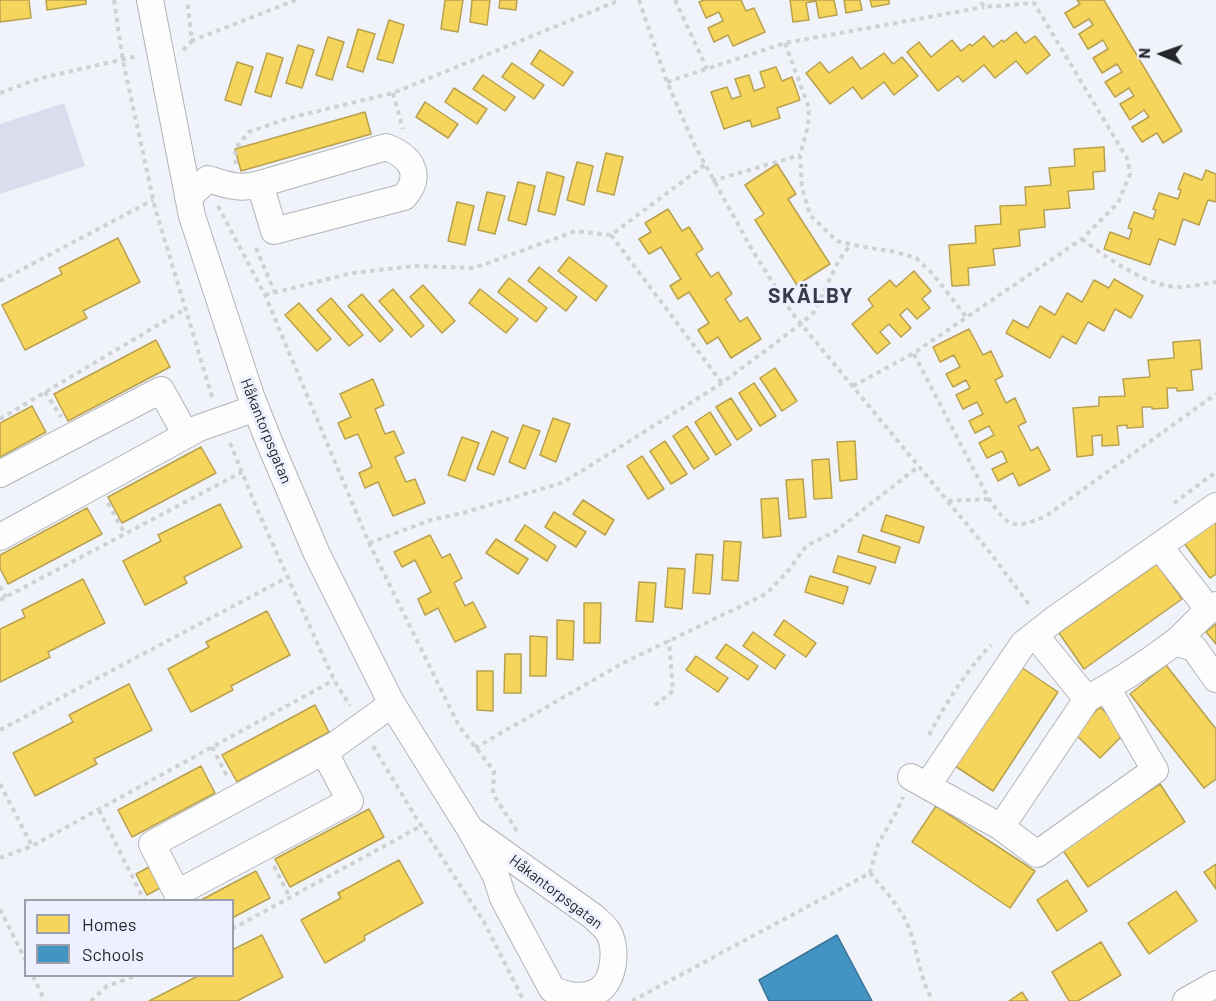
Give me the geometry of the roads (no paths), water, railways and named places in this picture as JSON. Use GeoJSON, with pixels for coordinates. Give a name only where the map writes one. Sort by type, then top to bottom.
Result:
{"type":"FeatureCollection","features":[{"type":"Feature","properties":{"kind":"street","name":"Håkantorpsgatan"},"geometry":{"type":"LineString","coordinates":[[150,0],[195,227],[256,408],[317,554],[392,704],[470,829],[496,876],[503,898],[552,989],[566,996],[599,991],[609,977],[614,962],[613,946],[608,931],[594,917],[470,829]]}},
{"type":"Feature","properties":{"kind":"street"},"geometry":{"type":"LineString","coordinates":[[188,197],[208,179],[237,188],[254,186],[386,147],[400,152],[411,164],[413,177],[404,197],[274,231],[254,186]]}},
{"type":"Feature","properties":{"kind":"street"},"geometry":{"type":"LineString","coordinates":[[0,474],[161,390],[186,435]]}},
{"type":"Feature","properties":{"kind":"street"},"geometry":{"type":"LineString","coordinates":[[0,537],[186,435],[256,408]]}},
{"type":"Feature","properties":{"kind":"street"},"geometry":{"type":"LineString","coordinates":[[1035,635],[1097,693],[1155,770],[1036,854],[1001,827],[919,782],[1023,644],[1035,635],[1159,546],[1216,506]]}},
{"type":"Feature","properties":{"kind":"street"},"geometry":{"type":"LineString","coordinates":[[1001,827],[1097,693],[1175,642],[1212,607],[1159,546]]}},
{"type":"Feature","properties":{"kind":"street"},"geometry":{"type":"LineString","coordinates":[[1175,642],[1194,648],[1216,679]]}},
{"type":"Feature","properties":{"kind":"street"},"geometry":{"type":"LineString","coordinates":[[324,751],[350,801],[177,893],[152,844],[324,751],[392,704]]}},
{"type":"Feature","properties":{"kind":"street"},"geometry":{"type":"LineString","coordinates":[[1186,1001],[1216,984]]}},
{"type":"Feature","properties":{"kind":"district","name":"SKÄLBY"},"geometry":{"type":"Point","coordinates":[811,296]}}]}
